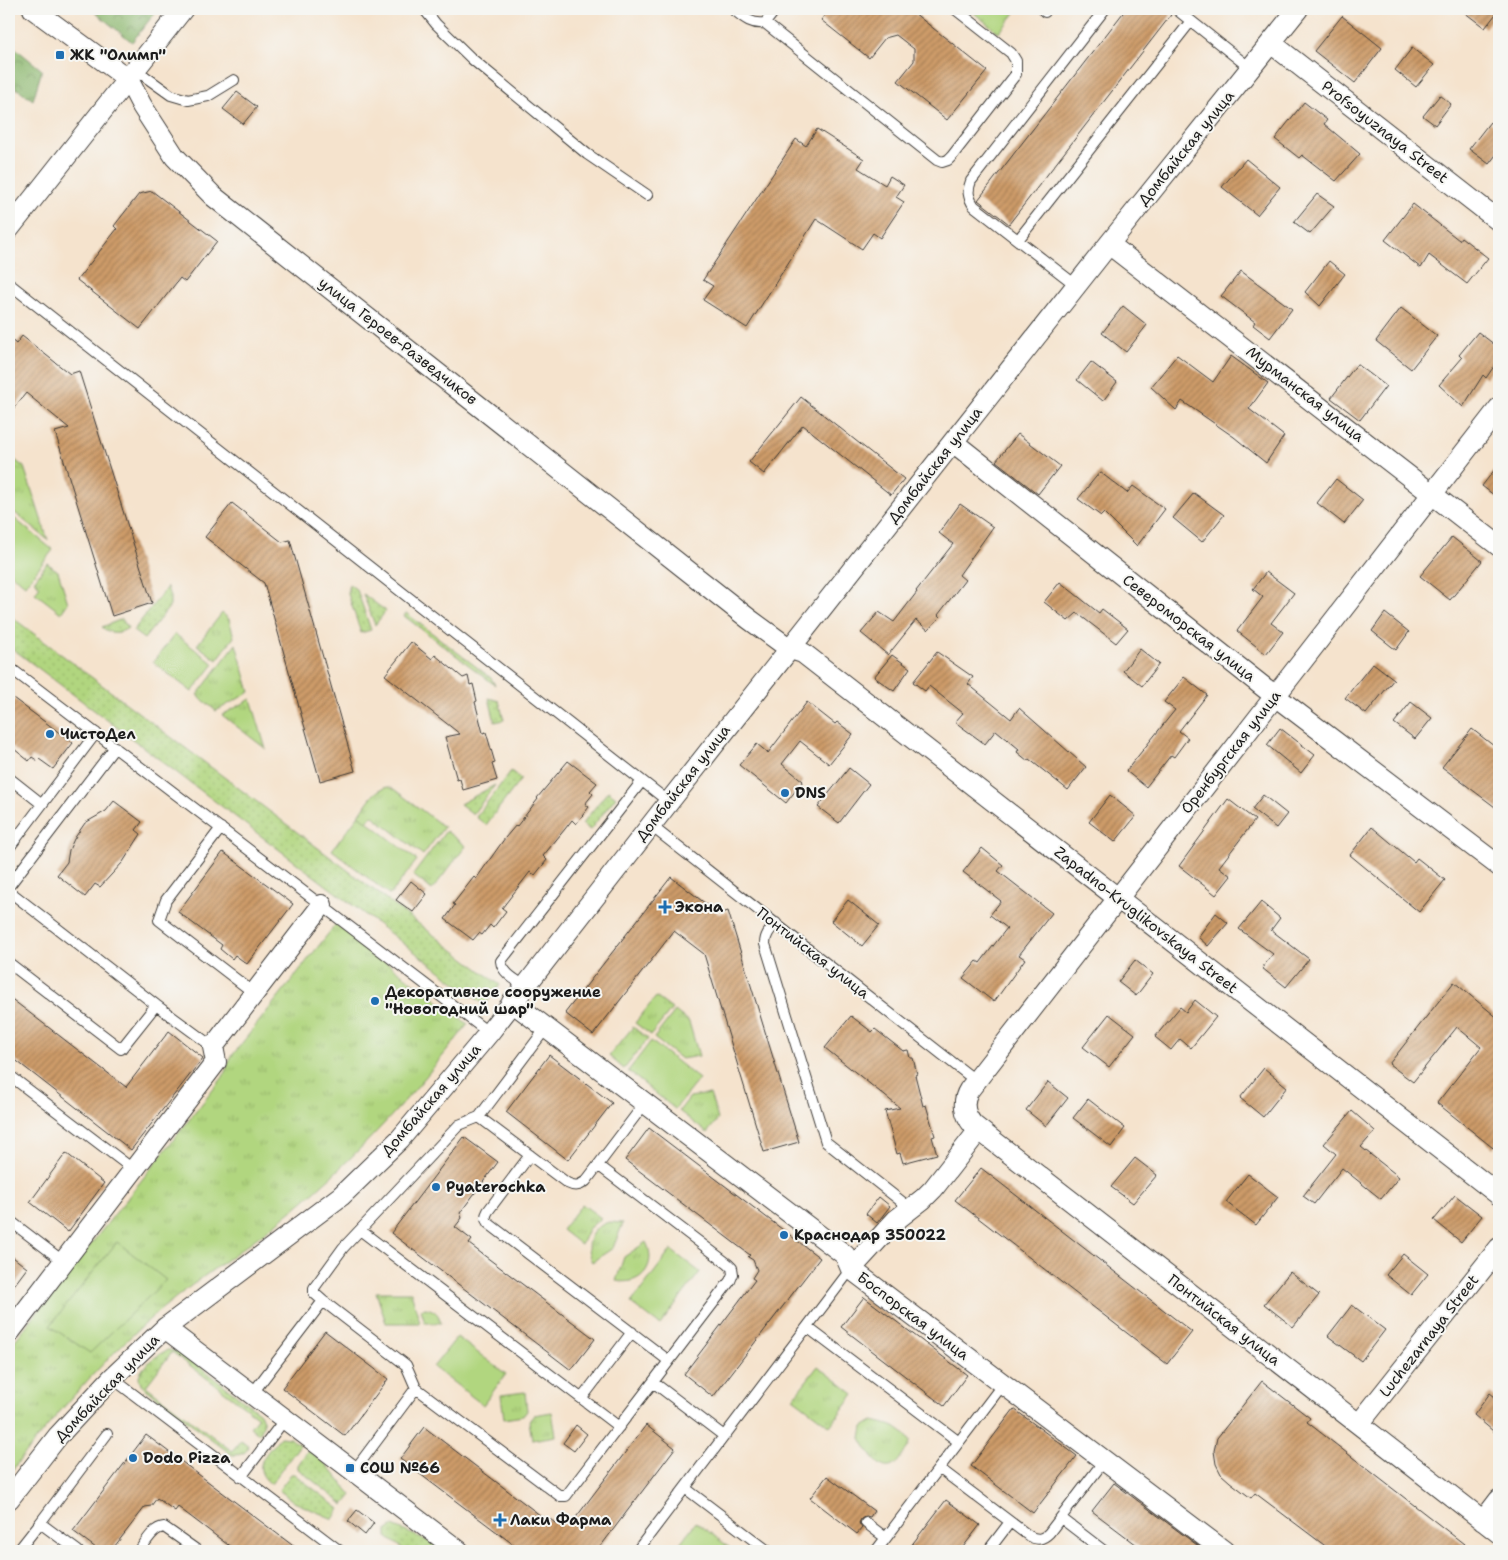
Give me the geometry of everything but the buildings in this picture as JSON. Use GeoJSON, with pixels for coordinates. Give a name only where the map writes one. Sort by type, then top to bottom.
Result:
{"type":"FeatureCollection","features":[{"type":"Feature","properties":{"kind":"street","name":"улица Героев-Разведчиков"},"geometry":{"type":"LineString","coordinates":[[33,9],[132,75],[144,110],[176,156],[214,196],[749,619],[790,649]]}},
{"type":"Feature","properties":{"kind":"street"},"geometry":{"type":"LineString","coordinates":[[9,229],[183,9]]}},
{"type":"Feature","properties":{"kind":"street","name":"Домбайская улица"},"geometry":{"type":"LineString","coordinates":[[9,1499],[58,1436],[112,1378],[165,1328],[341,1196],[400,1139],[489,1033],[668,802],[1109,244],[1298,9]]}},
{"type":"Feature","properties":{"kind":"street","name":"Profsoyuznaya Street"},"geometry":{"type":"LineString","coordinates":[[1271,43],[1499,221]]}},
{"type":"Feature","properties":{"kind":"street","name":"Мурманская улица"},"geometry":{"type":"LineString","coordinates":[[1109,244],[1499,546]]}},
{"type":"Feature","properties":{"kind":"street","name":"Оренбургская улица"},"geometry":{"type":"LineString","coordinates":[[970,1089],[1499,408]]}},
{"type":"Feature","properties":{"kind":"street","name":"Североморская улица"},"geometry":{"type":"LineString","coordinates":[[953,442],[1275,696],[1499,866]]}},
{"type":"Feature","properties":{"kind":"street","name":"Zapadno-Kruglikovskaya Street"},"geometry":{"type":"LineString","coordinates":[[790,649],[803,653],[1499,1194]]}},
{"type":"Feature","properties":{"kind":"street"},"geometry":{"type":"LineString","coordinates":[[9,1333],[216,1062],[213,1047],[322,904]]}},
{"type":"Feature","properties":{"kind":"street","name":"Боспорская улица"},"geometry":{"type":"LineString","coordinates":[[512,1002],[845,1255],[851,1269],[1224,1551]]}},
{"type":"Feature","properties":{"kind":"street","name":"Понтийская улица"},"geometry":{"type":"LineString","coordinates":[[970,1089],[964,1106],[968,1120],[979,1130],[1499,1533]]}},
{"type":"Feature","properties":{"kind":"street"},"geometry":{"type":"LineString","coordinates":[[851,1269],[896,1220],[933,1189],[979,1130]]}},
{"type":"Feature","properties":{"kind":"street","name":"Luchezarnaya Street"},"geometry":{"type":"LineString","coordinates":[[1359,1424],[1499,1248]]}},
{"type":"Feature","properties":{"kind":"street"},"geometry":{"type":"LineString","coordinates":[[165,1328],[459,1551]]}},
{"type":"Feature","properties":{"kind":"street"},"geometry":{"type":"LineString","coordinates":[[1483,1521],[1499,1500]]}},
{"type":"Feature","properties":{"kind":"lane"},"geometry":{"type":"LineString","coordinates":[[424,9],[436,24],[472,59],[587,154],[647,195]]}},
{"type":"Feature","properties":{"kind":"lane"},"geometry":{"type":"LineString","coordinates":[[733,9],[751,22],[758,24],[765,23],[776,9]]}},
{"type":"Feature","properties":{"kind":"lane"},"geometry":{"type":"LineString","coordinates":[[765,23],[942,162],[952,156],[1016,74],[1016,61],[1011,53],[955,9]]}},
{"type":"Feature","properties":{"kind":"lane"},"geometry":{"type":"LineString","coordinates":[[1077,286],[974,206],[969,199],[968,190],[971,181],[1105,9]]}},
{"type":"Feature","properties":{"kind":"lane"},"geometry":{"type":"LineString","coordinates":[[1176,9],[1250,68]]}},
{"type":"Feature","properties":{"kind":"lane"},"geometry":{"type":"LineString","coordinates":[[1018,240],[1191,21]]}},
{"type":"Feature","properties":{"kind":"lane"},"geometry":{"type":"LineString","coordinates":[[132,75],[188,100],[208,96],[234,80]]}},
{"type":"Feature","properties":{"kind":"lane"},"geometry":{"type":"LineString","coordinates":[[12,286],[668,802]]}},
{"type":"Feature","properties":{"kind":"lane"},"geometry":{"type":"LineString","coordinates":[[9,667],[489,1033]]}},
{"type":"Feature","properties":{"kind":"lane"},"geometry":{"type":"LineString","coordinates":[[9,848],[96,733]]}},
{"type":"Feature","properties":{"kind":"lane"},"geometry":{"type":"LineString","coordinates":[[9,886],[115,747]]}},
{"type":"Feature","properties":{"kind":"lane"},"geometry":{"type":"LineString","coordinates":[[9,778],[42,804]]}},
{"type":"Feature","properties":{"kind":"lane"},"geometry":{"type":"LineString","coordinates":[[524,986],[505,971],[501,961],[642,781]]}},
{"type":"Feature","properties":{"kind":"lane","name":"Понтийская улица"},"geometry":{"type":"LineString","coordinates":[[650,825],[776,923],[970,1089]]}},
{"type":"Feature","properties":{"kind":"lane"},"geometry":{"type":"LineString","coordinates":[[221,828],[166,900],[159,920],[254,993]]}},
{"type":"Feature","properties":{"kind":"lane"},"geometry":{"type":"LineString","coordinates":[[9,891],[213,1047]]}},
{"type":"Feature","properties":{"kind":"lane"},"geometry":{"type":"LineString","coordinates":[[776,923],[765,939],[765,944],[826,1142],[911,1209]]}},
{"type":"Feature","properties":{"kind":"lane"},"geometry":{"type":"LineString","coordinates":[[9,963],[121,1049],[156,1004]]}},
{"type":"Feature","properties":{"kind":"lane"},"geometry":{"type":"LineString","coordinates":[[546,1028],[479,1117],[459,1125],[343,1248],[314,1288],[314,1293],[406,1364],[416,1388],[560,1496],[566,1496],[734,1274],[732,1268],[598,1165]]}},
{"type":"Feature","properties":{"kind":"lane"},"geometry":{"type":"LineString","coordinates":[[9,1075],[134,1170]]}},
{"type":"Feature","properties":{"kind":"lane"},"geometry":{"type":"LineString","coordinates":[[479,1117],[572,1186],[580,1185],[586,1181],[645,1103]]}},
{"type":"Feature","properties":{"kind":"lane"},"geometry":{"type":"LineString","coordinates":[[530,1156],[488,1211],[485,1216],[488,1223],[669,1361]]}},
{"type":"Feature","properties":{"kind":"lane"},"geometry":{"type":"LineString","coordinates":[[9,1220],[64,1262]]}},
{"type":"Feature","properties":{"kind":"lane"},"geometry":{"type":"LineString","coordinates":[[360,1230],[619,1426]]}},
{"type":"Feature","properties":{"kind":"lane"},"geometry":{"type":"LineString","coordinates":[[637,1551],[851,1269]]}},
{"type":"Feature","properties":{"kind":"lane"},"geometry":{"type":"LineString","coordinates":[[252,1394],[323,1301]]}},
{"type":"Feature","properties":{"kind":"lane"},"geometry":{"type":"LineString","coordinates":[[807,1327],[959,1442]]}},
{"type":"Feature","properties":{"kind":"lane"},"geometry":{"type":"LineString","coordinates":[[582,1398],[632,1332]]}},
{"type":"Feature","properties":{"kind":"lane"},"geometry":{"type":"LineString","coordinates":[[112,1378],[340,1551]]}},
{"type":"Feature","properties":{"kind":"lane"},"geometry":{"type":"LineString","coordinates":[[653,1382],[724,1436]]}},
{"type":"Feature","properties":{"kind":"lane"},"geometry":{"type":"LineString","coordinates":[[876,1551],[1003,1384]]}},
{"type":"Feature","properties":{"kind":"lane"},"geometry":{"type":"LineString","coordinates":[[354,1471],[416,1388]]}},
{"type":"Feature","properties":{"kind":"lane"},"geometry":{"type":"LineString","coordinates":[[242,1477],[285,1419]]}},
{"type":"Feature","properties":{"kind":"lane"},"geometry":{"type":"LineString","coordinates":[[18,1551],[107,1434]]}},
{"type":"Feature","properties":{"kind":"lane"},"geometry":{"type":"LineString","coordinates":[[939,1468],[1010,1522],[1036,1539],[1044,1538],[1104,1461]]}},
{"type":"Feature","properties":{"kind":"lane"},"geometry":{"type":"LineString","coordinates":[[684,1488],[768,1551]]}},
{"type":"Feature","properties":{"kind":"lane"},"geometry":{"type":"LineString","coordinates":[[1060,1518],[1104,1551]]}},
{"type":"Feature","properties":{"kind":"lane"},"geometry":{"type":"LineString","coordinates":[[40,1522],[78,1551]]}},
{"type":"Feature","properties":{"kind":"lane"},"geometry":{"type":"LineString","coordinates":[[866,1522],[886,1538]]}},
{"type":"Feature","properties":{"kind":"lane"},"geometry":{"type":"LineString","coordinates":[[988,1551],[1010,1522]]}},
{"type":"Feature","properties":{"kind":"lane"},"geometry":{"type":"LineString","coordinates":[[139,1551],[158,1527],[164,1527],[198,1551]]}},
{"type":"Feature","properties":{"kind":"green space"},"geometry":{"type":"Polygon","coordinates":[[[91,9],[158,9],[132,42],[91,9]]]}},
{"type":"Feature","properties":{"kind":"green space"},"geometry":{"type":"Polygon","coordinates":[[[969,9],[1018,9],[999,33],[969,9]]]}},
{"type":"Feature","properties":{"kind":"green space"},"geometry":{"type":"Polygon","coordinates":[[[9,43],[42,70],[33,100],[9,83],[9,43]]]}},
{"type":"Feature","properties":{"kind":"green space"},"geometry":{"type":"Polygon","coordinates":[[[11,457],[24,467],[48,540],[9,508],[9,459],[11,457]]]}},
{"type":"Feature","properties":{"kind":"green space"},"geometry":{"type":"Polygon","coordinates":[[[9,514],[53,550],[25,585],[9,572],[9,514]]]}},
{"type":"Feature","properties":{"kind":"green space"},"geometry":{"type":"Polygon","coordinates":[[[47,563],[58,571],[68,603],[61,613],[35,593],[40,586],[34,581],[47,563]]]}},
{"type":"Feature","properties":{"kind":"green space"},"geometry":{"type":"Polygon","coordinates":[[[349,584],[357,590],[371,630],[361,633],[348,594],[349,584]]]}},
{"type":"Feature","properties":{"kind":"green space"},"geometry":{"type":"Polygon","coordinates":[[[167,587],[170,606],[144,639],[133,631],[167,587]]]}},
{"type":"Feature","properties":{"kind":"green space"},"geometry":{"type":"Polygon","coordinates":[[[363,594],[386,611],[375,625],[363,594]]]}},
{"type":"Feature","properties":{"kind":"green space"},"geometry":{"type":"Polygon","coordinates":[[[222,613],[229,619],[234,637],[217,660],[197,645],[222,613]]]}},
{"type":"Feature","properties":{"kind":"green space"},"geometry":{"type":"Polygon","coordinates":[[[406,613],[491,678],[495,685],[404,616],[406,613]]]}},
{"type":"Feature","properties":{"kind":"green space"},"geometry":{"type":"Polygon","coordinates":[[[9,615],[500,985],[485,1005],[9,646],[9,615]]]}},
{"type":"Feature","properties":{"kind":"green space"},"geometry":{"type":"Polygon","coordinates":[[[122,619],[128,628],[122,631],[111,632],[102,627],[122,619]]]}},
{"type":"Feature","properties":{"kind":"green space"},"geometry":{"type":"Polygon","coordinates":[[[175,634],[214,664],[192,692],[153,662],[175,634]]]}},
{"type":"Feature","properties":{"kind":"green space"},"geometry":{"type":"Polygon","coordinates":[[[236,644],[250,692],[216,711],[197,695],[236,644]]]}},
{"type":"Feature","properties":{"kind":"green space"},"geometry":{"type":"Polygon","coordinates":[[[489,698],[499,701],[504,720],[495,722],[489,698]]]}},
{"type":"Feature","properties":{"kind":"green space"},"geometry":{"type":"Polygon","coordinates":[[[251,699],[266,749],[222,715],[251,699]]]}},
{"type":"Feature","properties":{"kind":"green space"},"geometry":{"type":"Polygon","coordinates":[[[511,771],[521,779],[486,825],[476,817],[511,771]]]}},
{"type":"Feature","properties":{"kind":"green space"},"geometry":{"type":"Polygon","coordinates":[[[495,785],[473,814],[460,804],[495,785]]]}},
{"type":"Feature","properties":{"kind":"green space"},"geometry":{"type":"Polygon","coordinates":[[[389,787],[444,827],[423,855],[372,815],[367,822],[359,815],[375,793],[389,787]]]}},
{"type":"Feature","properties":{"kind":"green space"},"geometry":{"type":"Polygon","coordinates":[[[608,791],[616,797],[590,830],[582,824],[608,791]]]}},
{"type":"Feature","properties":{"kind":"green space"},"geometry":{"type":"Polygon","coordinates":[[[359,815],[417,860],[390,895],[332,850],[359,815]]]}},
{"type":"Feature","properties":{"kind":"green space"},"geometry":{"type":"Polygon","coordinates":[[[446,831],[466,846],[432,890],[413,875],[446,831]]]}},
{"type":"Feature","properties":{"kind":"green space"},"geometry":{"type":"Polygon","coordinates":[[[336,924],[468,1024],[425,1078],[355,1154],[278,1222],[192,1285],[143,1325],[73,1396],[9,1474],[9,1348],[223,1077],[231,1057],[336,924]]]}},
{"type":"Feature","properties":{"kind":"green space"},"geometry":{"type":"Polygon","coordinates":[[[656,997],[672,1009],[651,1035],[635,1023],[656,997]]]}},
{"type":"Feature","properties":{"kind":"green space"},"geometry":{"type":"Polygon","coordinates":[[[675,1011],[689,1022],[699,1056],[681,1059],[654,1038],[675,1011]]]}},
{"type":"Feature","properties":{"kind":"green space"},"geometry":{"type":"Polygon","coordinates":[[[633,1027],[648,1039],[624,1069],[609,1056],[633,1027]]]}},
{"type":"Feature","properties":{"kind":"green space"},"geometry":{"type":"Polygon","coordinates":[[[651,1041],[699,1079],[675,1109],[628,1071],[651,1041]]]}},
{"type":"Feature","properties":{"kind":"green space"},"geometry":{"type":"Polygon","coordinates":[[[710,1094],[718,1119],[707,1133],[679,1111],[690,1097],[710,1094]]]}},
{"type":"Feature","properties":{"kind":"green space"},"geometry":{"type":"Polygon","coordinates":[[[582,1204],[601,1218],[588,1229],[581,1245],[562,1230],[582,1204]]]}},
{"type":"Feature","properties":{"kind":"green space"},"geometry":{"type":"Polygon","coordinates":[[[609,1222],[623,1223],[613,1248],[592,1262],[588,1249],[590,1238],[597,1228],[609,1222]]]}},
{"type":"Feature","properties":{"kind":"green space"},"geometry":{"type":"Polygon","coordinates":[[[117,1242],[166,1280],[90,1353],[50,1326],[117,1242]]]}},
{"type":"Feature","properties":{"kind":"green space"},"geometry":{"type":"Polygon","coordinates":[[[646,1242],[650,1258],[645,1272],[633,1280],[625,1282],[616,1281],[624,1257],[646,1242]]]}},
{"type":"Feature","properties":{"kind":"green space"},"geometry":{"type":"Polygon","coordinates":[[[671,1250],[700,1272],[660,1325],[631,1303],[671,1250]]]}},
{"type":"Feature","properties":{"kind":"green space"},"geometry":{"type":"Polygon","coordinates":[[[376,1292],[411,1292],[420,1323],[386,1323],[376,1292]]]}},
{"type":"Feature","properties":{"kind":"green space"},"geometry":{"type":"Polygon","coordinates":[[[426,1308],[436,1313],[441,1323],[425,1323],[421,1309],[426,1308]]]}},
{"type":"Feature","properties":{"kind":"green space"},"geometry":{"type":"Polygon","coordinates":[[[457,1337],[506,1374],[483,1405],[433,1367],[457,1337]]]}},
{"type":"Feature","properties":{"kind":"green space"},"geometry":{"type":"Polygon","coordinates":[[[168,1350],[181,1352],[260,1413],[264,1422],[261,1431],[257,1433],[250,1427],[258,1417],[172,1352],[146,1386],[232,1451],[241,1440],[249,1446],[245,1452],[232,1455],[141,1385],[140,1373],[146,1365],[168,1350]]]}},
{"type":"Feature","properties":{"kind":"green space"},"geometry":{"type":"Polygon","coordinates":[[[818,1366],[854,1394],[830,1426],[793,1398],[818,1366]]]}},
{"type":"Feature","properties":{"kind":"green space"},"geometry":{"type":"Polygon","coordinates":[[[525,1392],[527,1411],[523,1416],[504,1419],[501,1395],[525,1392]]]}},
{"type":"Feature","properties":{"kind":"green space"},"geometry":{"type":"Polygon","coordinates":[[[552,1412],[556,1436],[532,1440],[529,1421],[534,1415],[552,1412]]]}},
{"type":"Feature","properties":{"kind":"green space"},"geometry":{"type":"Polygon","coordinates":[[[873,1421],[898,1429],[910,1441],[908,1448],[901,1457],[895,1464],[889,1467],[878,1463],[868,1451],[861,1438],[863,1427],[873,1421]]]}},
{"type":"Feature","properties":{"kind":"green space"},"geometry":{"type":"Polygon","coordinates":[[[280,1437],[290,1438],[300,1445],[271,1484],[261,1472],[262,1460],[280,1437]]]}},
{"type":"Feature","properties":{"kind":"green space"},"geometry":{"type":"Polygon","coordinates":[[[308,1450],[326,1464],[352,1495],[344,1505],[298,1469],[298,1465],[308,1450]]]}},
{"type":"Feature","properties":{"kind":"green space"},"geometry":{"type":"Polygon","coordinates":[[[291,1474],[294,1474],[340,1509],[333,1519],[294,1502],[279,1490],[291,1474]]]}},
{"type":"Feature","properties":{"kind":"green space"},"geometry":{"type":"Polygon","coordinates":[[[696,1522],[734,1551],[674,1551],[696,1522]]]}},
{"type":"Feature","properties":{"kind":"green space"},"geometry":{"type":"Polygon","coordinates":[[[393,1526],[428,1541],[443,1551],[406,1551],[387,1537],[387,1530],[393,1526]]]}},
{"type":"Feature","properties":{"kind":"place","name":"ЖК \"Олимп\""},"geometry":{"type":"Point","coordinates":[60,55]}},
{"type":"Feature","properties":{"kind":"place","name":"ЧистоДел"},"geometry":{"type":"Point","coordinates":[50,734]}},
{"type":"Feature","properties":{"kind":"place","name":"DNS"},"geometry":{"type":"Point","coordinates":[785,793]}},
{"type":"Feature","properties":{"kind":"place","name":"Экона"},"geometry":{"type":"Point","coordinates":[665,907]}},
{"type":"Feature","properties":{"kind":"place","name":"Декоративное сооружение \"Новогодний шар\""},"geometry":{"type":"Point","coordinates":[375,1001]}},
{"type":"Feature","properties":{"kind":"place","name":"Pyaterochka"},"geometry":{"type":"Point","coordinates":[436,1187]}},
{"type":"Feature","properties":{"kind":"place","name":"Краснодар 350022"},"geometry":{"type":"Point","coordinates":[784,1235]}},
{"type":"Feature","properties":{"kind":"place","name":"Dodo Pizza"},"geometry":{"type":"Point","coordinates":[133,1458]}},
{"type":"Feature","properties":{"kind":"place","name":"СОШ №66"},"geometry":{"type":"Point","coordinates":[350,1468]}},
{"type":"Feature","properties":{"kind":"place","name":"Лаки Фарма"},"geometry":{"type":"Point","coordinates":[500,1520]}}]}
